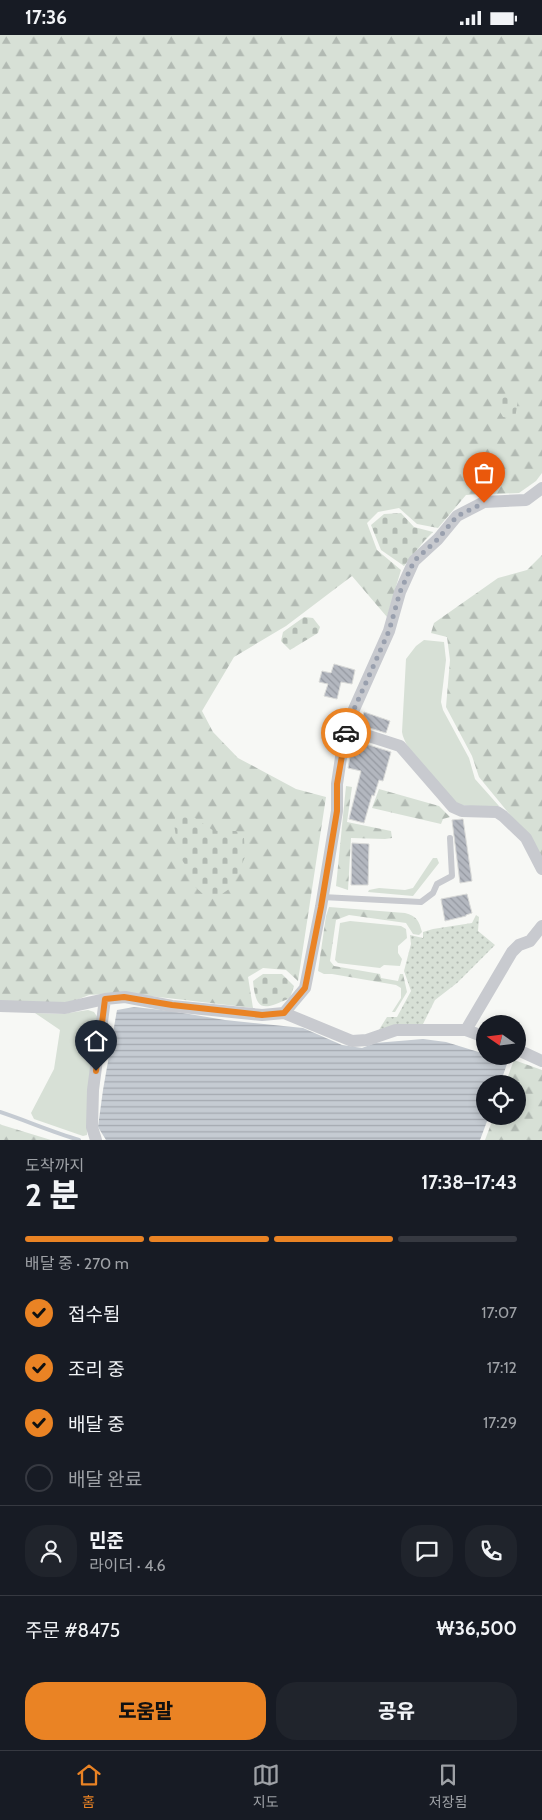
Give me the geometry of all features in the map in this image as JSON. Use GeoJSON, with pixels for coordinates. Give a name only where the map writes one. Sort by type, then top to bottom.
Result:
{"type":"FeatureCollection","features":[{"type":"Feature","properties":{"kind":"street"},"geometry":{"type":"LineString","coordinates":[[284,1013],[305,988],[337,811],[337,784],[347,729],[389,631],[400,592],[414,561],[438,539],[457,516],[484,503],[526,500],[542,488]]}},
{"type":"Feature","properties":{"kind":"street"},"geometry":{"type":"LineString","coordinates":[[347,729],[400,746],[454,807],[462,811],[497,812],[503,816],[526,838],[542,869]]}},
{"type":"Feature","properties":{"kind":"street"},"geometry":{"type":"LineString","coordinates":[[466,1030],[512,952],[518,945],[530,941],[542,926]]}},
{"type":"Feature","properties":{"kind":"street"},"geometry":{"type":"LineString","coordinates":[[0,1006],[65,1008],[105,999],[124,997],[172,1005],[262,1015],[284,1013],[352,1041],[367,1040],[396,1030],[466,1030],[476,1034]]}},
{"type":"Feature","properties":{"kind":"street"},"geometry":{"type":"LineString","coordinates":[[96,1140],[92,1127],[94,1090],[105,999]]}},
{"type":"Feature","properties":{"kind":"street"},"geometry":{"type":"LineString","coordinates":[[526,1054],[542,1061]]}},
{"type":"Feature","properties":{"kind":"lane"},"geometry":{"type":"LineString","coordinates":[[322,897],[421,902],[433,893],[437,884],[452,876],[450,838]]}},
{"type":"Feature","properties":{"kind":"green space"},"geometry":{"type":"Polygon","coordinates":[[[0,35],[542,35],[542,473],[536,481],[519,493],[466,495],[438,528],[417,524],[399,508],[378,512],[367,523],[377,550],[401,570],[387,617],[352,576],[286,626],[234,657],[202,711],[213,732],[238,758],[296,789],[326,797],[298,981],[286,970],[263,968],[248,977],[253,1008],[124,993],[89,995],[64,1005],[0,1001],[0,35]]]}},
{"type":"Feature","properties":{"kind":"green space"},"geometry":{"type":"Polygon","coordinates":[[[507,393],[518,399],[515,419],[503,417],[496,405],[500,396],[507,393]]]}},
{"type":"Feature","properties":{"kind":"green space"},"geometry":{"type":"Polygon","coordinates":[[[401,513],[414,527],[433,532],[404,566],[381,550],[371,525],[384,514],[401,513]]]}},
{"type":"Feature","properties":{"kind":"green space"},"geometry":{"type":"Polygon","coordinates":[[[542,555],[542,861],[530,839],[479,777],[472,756],[446,707],[450,660],[447,637],[431,633],[434,623],[498,578],[527,570],[542,555]]]}},
{"type":"Feature","properties":{"kind":"green space"},"geometry":{"type":"Polygon","coordinates":[[[304,617],[313,618],[320,627],[318,633],[290,650],[281,641],[283,632],[304,617]]]}},
{"type":"Feature","properties":{"kind":"green space"},"geometry":{"type":"Polygon","coordinates":[[[424,640],[444,642],[446,660],[441,702],[443,710],[469,758],[475,779],[499,806],[494,808],[459,805],[417,760],[405,741],[402,732],[406,659],[416,646],[424,640]]]}},
{"type":"Feature","properties":{"kind":"green space"},"geometry":{"type":"Polygon","coordinates":[[[346,786],[352,787],[347,822],[391,831],[392,838],[351,838],[348,890],[336,886],[346,786]]]}},
{"type":"Feature","properties":{"kind":"green space"},"geometry":{"type":"Polygon","coordinates":[[[379,789],[439,806],[450,817],[443,819],[441,824],[372,808],[379,789]]]}},
{"type":"Feature","properties":{"kind":"green space"},"geometry":{"type":"Polygon","coordinates":[[[189,814],[214,831],[236,831],[244,838],[245,857],[232,887],[222,894],[203,894],[193,885],[189,870],[179,856],[174,824],[176,815],[189,814]]]}},
{"type":"Feature","properties":{"kind":"green space"},"geometry":{"type":"Polygon","coordinates":[[[433,858],[437,858],[439,863],[413,896],[368,892],[369,890],[379,888],[405,890],[413,888],[433,858]]]}},
{"type":"Feature","properties":{"kind":"green space"},"geometry":{"type":"Polygon","coordinates":[[[329,907],[405,913],[415,917],[422,932],[419,935],[413,934],[406,923],[349,915],[336,920],[330,961],[334,966],[380,974],[381,978],[398,981],[400,974],[403,974],[407,992],[395,1012],[392,1012],[401,998],[401,988],[396,985],[324,974],[318,971],[329,907]]]}},
{"type":"Feature","properties":{"kind":"green space"},"geometry":{"type":"Polygon","coordinates":[[[476,915],[479,917],[478,931],[495,945],[457,983],[435,1000],[421,1028],[377,1033],[387,1017],[397,1017],[411,991],[404,971],[411,944],[410,935],[423,938],[423,932],[472,923],[476,915]]]}},
{"type":"Feature","properties":{"kind":"green space"},"geometry":{"type":"Polygon","coordinates":[[[350,921],[401,926],[406,929],[407,938],[398,946],[398,953],[402,959],[400,966],[384,965],[380,968],[338,963],[335,960],[340,923],[350,921]]]}},
{"type":"Feature","properties":{"kind":"green space"},"geometry":{"type":"Polygon","coordinates":[[[263,974],[282,974],[294,986],[290,998],[274,1005],[263,1006],[259,1004],[254,992],[253,981],[263,974]]]}},
{"type":"Feature","properties":{"kind":"green space"},"geometry":{"type":"Polygon","coordinates":[[[88,1010],[94,1012],[98,1018],[87,1096],[87,1135],[83,1136],[34,1119],[31,1113],[54,1069],[60,1030],[35,1013],[62,1014],[88,1010]]]}},
{"type":"Feature","properties":{"kind":"green space"},"geometry":{"type":"Polygon","coordinates":[[[526,1064],[542,1070],[542,1140],[485,1140],[491,1125],[526,1125],[526,1075],[508,1075],[512,1065],[526,1064]]]}},
{"type":"Feature","properties":{"kind":"green space"},"geometry":{"type":"Polygon","coordinates":[[[0,1124],[2,1125],[51,1140],[0,1140],[0,1124]]]}},
{"type":"Feature","properties":{"kind":"shaded area"},"geometry":{"type":"Polygon","coordinates":[[[134,1007],[225,1020],[303,1028],[342,1045],[362,1048],[375,1043],[423,1039],[446,1042],[476,1051],[476,1065],[507,1065],[503,1075],[476,1075],[476,1125],[486,1125],[480,1140],[106,1140],[98,1127],[117,1010],[134,1007]]]}},
{"type":"Feature","properties":{"kind":"building"},"geometry":{"type":"Polygon","coordinates":[[[334,664],[355,670],[352,684],[341,682],[337,699],[324,696],[328,684],[319,682],[322,671],[331,673],[334,664]]]}},
{"type":"Feature","properties":{"kind":"building"},"geometry":{"type":"Polygon","coordinates":[[[364,712],[390,721],[386,733],[360,725],[364,712]]]}},
{"type":"Feature","properties":{"kind":"building"},"geometry":{"type":"Polygon","coordinates":[[[353,740],[391,752],[383,781],[379,780],[374,796],[372,795],[364,823],[349,819],[361,771],[348,768],[353,740]]]}},
{"type":"Feature","properties":{"kind":"building"},"geometry":{"type":"Polygon","coordinates":[[[463,819],[472,881],[460,883],[452,820],[463,819]]]}},
{"type":"Feature","properties":{"kind":"building"},"geometry":{"type":"Polygon","coordinates":[[[352,843],[369,844],[368,885],[351,885],[352,843]]]}},
{"type":"Feature","properties":{"kind":"building"},"geometry":{"type":"Polygon","coordinates":[[[467,894],[472,913],[445,921],[441,899],[467,894]]]}},
{"type":"Feature","properties":{"kind":"waterway"},"geometry":{"type":"LineString","coordinates":[[0,1112],[79,1140]]}},
{"type":"Feature","properties":{"kind":"way so far"},"geometry":{"type":"LineString","coordinates":[[346,733],[351,716],[389,631],[400,592],[414,561],[438,539],[457,516],[484,503]]}},
{"type":"Feature","properties":{"kind":"route"},"geometry":{"type":"LineString","coordinates":[[96,1071],[105,999],[124,997],[172,1005],[262,1015],[284,1013],[305,988],[337,811],[337,784],[346,733]]}}]}
